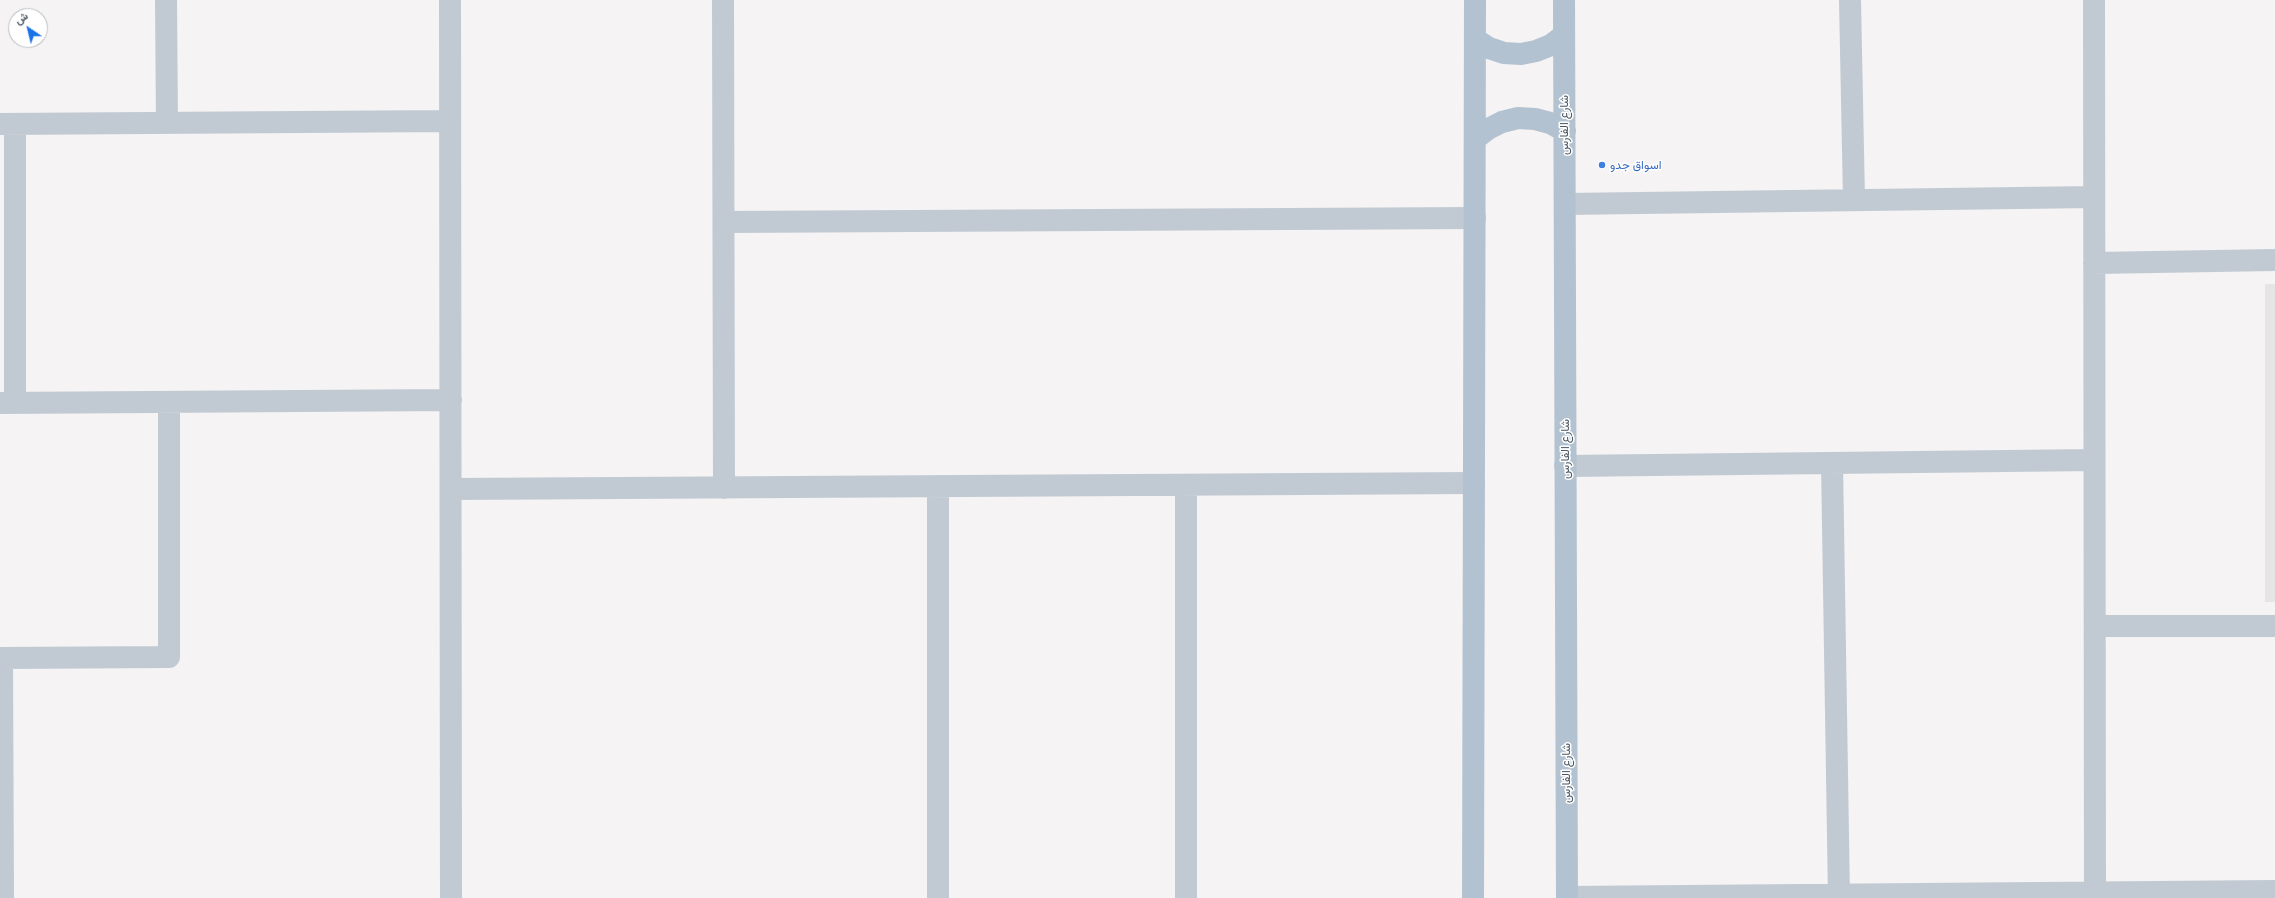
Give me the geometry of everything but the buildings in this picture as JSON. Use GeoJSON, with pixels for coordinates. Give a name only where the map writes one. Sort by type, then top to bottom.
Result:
{"type":"FeatureCollection","features":[{"type":"Feature","properties":{"kind":"main road"},"geometry":{"type":"LineString","coordinates":[[1473,898],[1476,0]]}},
{"type":"Feature","properties":{"kind":"main road","name":"شارع الفارس"},"geometry":{"type":"LineString","coordinates":[[1564,0],[1567,897]]}},
{"type":"Feature","properties":{"kind":"main road"},"geometry":{"type":"LineString","coordinates":[[1475,39],[1489,48],[1504,53],[1521,54],[1536,51],[1551,45],[1564,35]]}},
{"type":"Feature","properties":{"kind":"main road"},"geometry":{"type":"LineString","coordinates":[[1475,139],[1488,129],[1502,122],[1518,118],[1535,119],[1550,123],[1565,131]]}},
{"type":"Feature","properties":{"kind":"street"},"geometry":{"type":"LineString","coordinates":[[166,0],[166,123]]}},
{"type":"Feature","properties":{"kind":"street"},"geometry":{"type":"LineString","coordinates":[[450,0],[451,898]]}},
{"type":"Feature","properties":{"kind":"street"},"geometry":{"type":"LineString","coordinates":[[723,0],[724,488]]}},
{"type":"Feature","properties":{"kind":"street"},"geometry":{"type":"LineString","coordinates":[[1850,0],[1854,200]]}},
{"type":"Feature","properties":{"kind":"street"},"geometry":{"type":"LineString","coordinates":[[2094,0],[2095,896]]}},
{"type":"Feature","properties":{"kind":"street"},"geometry":{"type":"LineString","coordinates":[[450,121],[7,124],[7,403],[451,400]]}},
{"type":"Feature","properties":{"kind":"street"},"geometry":{"type":"LineString","coordinates":[[1565,204],[2094,197]]}},
{"type":"Feature","properties":{"kind":"street"},"geometry":{"type":"LineString","coordinates":[[724,222],[1475,218]]}},
{"type":"Feature","properties":{"kind":"street"},"geometry":{"type":"LineString","coordinates":[[2094,263],[2275,260]]}},
{"type":"Feature","properties":{"kind":"street"},"geometry":{"type":"LineString","coordinates":[[3,898],[1,658],[170,658],[169,402]]}},
{"type":"Feature","properties":{"kind":"street"},"geometry":{"type":"LineString","coordinates":[[1565,466],[2094,460]]}},
{"type":"Feature","properties":{"kind":"street"},"geometry":{"type":"LineString","coordinates":[[1832,463],[1839,897]]}},
{"type":"Feature","properties":{"kind":"street"},"geometry":{"type":"LineString","coordinates":[[451,489],[1474,483]]}},
{"type":"Feature","properties":{"kind":"street"},"geometry":{"type":"LineString","coordinates":[[1186,485],[1186,898]]}},
{"type":"Feature","properties":{"kind":"street"},"geometry":{"type":"LineString","coordinates":[[938,486],[938,898]]}},
{"type":"Feature","properties":{"kind":"street"},"geometry":{"type":"LineString","coordinates":[[2095,626],[2275,626]]}},
{"type":"Feature","properties":{"kind":"street"},"geometry":{"type":"LineString","coordinates":[[1567,897],[2095,896],[2275,891]]}},
{"type":"Feature","properties":{"kind":"shaded area"},"geometry":{"type":"Polygon","coordinates":[[[2265,284],[2275,284],[2275,602],[2265,602],[2265,284]]]}},
{"type":"Feature","properties":{"kind":"place","name":"اسواق جدو"},"geometry":{"type":"Point","coordinates":[1602,165]}}]}
